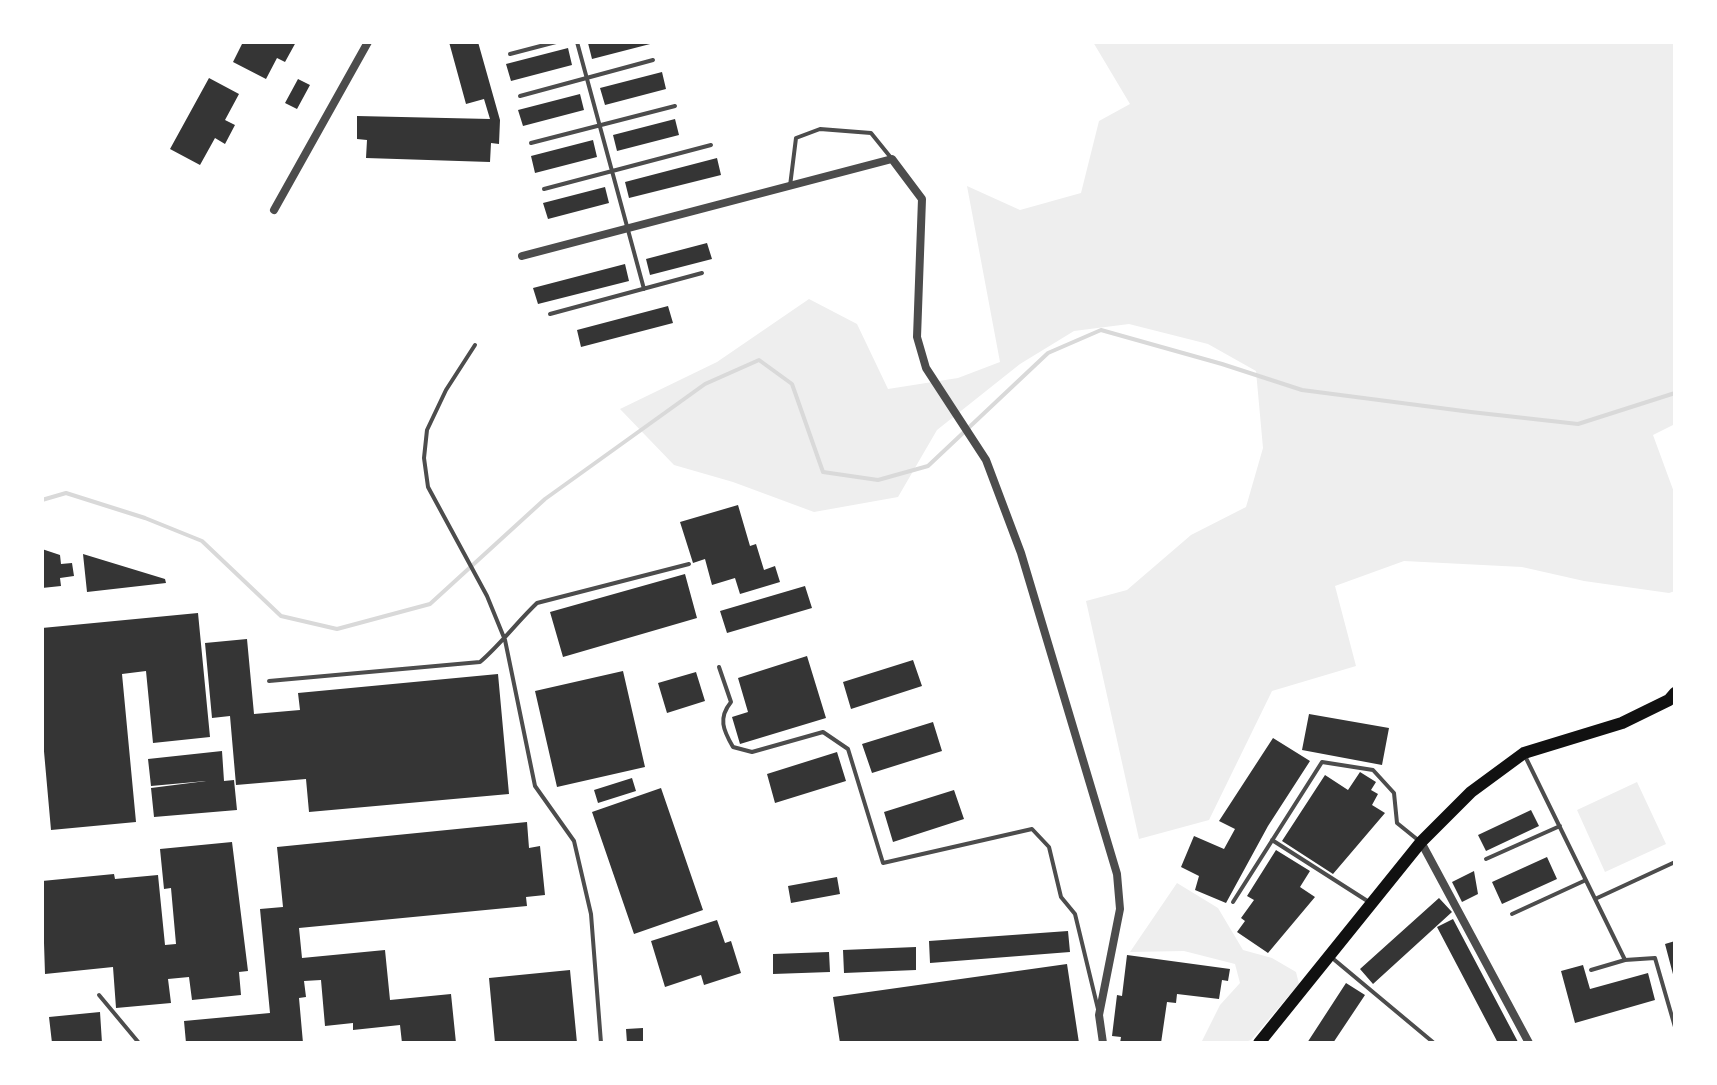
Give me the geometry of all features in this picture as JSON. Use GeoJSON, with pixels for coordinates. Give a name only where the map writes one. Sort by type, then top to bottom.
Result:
{"type":"FeatureCollection","features":[{"type":"Feature","properties":{"kind":"main road"},"geometry":{"type":"LineString","coordinates":[[1259,1043],[1421,842],[1471,792],[1524,753],[1622,723],[1669,700],[1675,693]]}},
{"type":"Feature","properties":{"kind":"street"},"geometry":{"type":"LineString","coordinates":[[274,210],[368,42]]}},
{"type":"Feature","properties":{"kind":"street"},"geometry":{"type":"LineString","coordinates":[[522,256],[892,159],[922,199],[917,337],[926,368],[986,460],[1021,553],[1117,874],[1120,909],[1099,1015],[1103,1043]]}},
{"type":"Feature","properties":{"kind":"street"},"geometry":{"type":"LineString","coordinates":[[1421,842],[1529,1043]]}},
{"type":"Feature","properties":{"kind":"lane"},"geometry":{"type":"LineString","coordinates":[[510,54],[556,42]]}},
{"type":"Feature","properties":{"kind":"lane"},"geometry":{"type":"LineString","coordinates":[[577,42],[644,289]]}},
{"type":"Feature","properties":{"kind":"lane"},"geometry":{"type":"LineString","coordinates":[[520,96],[653,60]]}},
{"type":"Feature","properties":{"kind":"lane"},"geometry":{"type":"LineString","coordinates":[[531,143],[675,106]]}},
{"type":"Feature","properties":{"kind":"lane"},"geometry":{"type":"LineString","coordinates":[[790,186],[796,138],[820,129],[871,133],[892,159]]}},
{"type":"Feature","properties":{"kind":"lane"},"geometry":{"type":"LineString","coordinates":[[544,189],[711,145]]}},
{"type":"Feature","properties":{"kind":"lane"},"geometry":{"type":"LineString","coordinates":[[550,314],[702,273]]}},
{"type":"Feature","properties":{"kind":"lane"},"geometry":{"type":"LineString","coordinates":[[475,345],[446,390],[427,430],[424,458],[428,487],[487,596],[505,640],[535,786],[574,841],[591,914],[601,1043]]}},
{"type":"Feature","properties":{"kind":"lane"},"geometry":{"type":"LineString","coordinates":[[269,681],[480,662],[505,640],[537,603],[689,564]]}},
{"type":"Feature","properties":{"kind":"lane"},"geometry":{"type":"LineString","coordinates":[[719,667],[731,702],[723,712],[722,728],[733,747],[752,752],[823,732],[848,749],[883,863],[1032,829],[1049,847],[1061,897],[1075,914],[1099,1015]]}},
{"type":"Feature","properties":{"kind":"lane"},"geometry":{"type":"LineString","coordinates":[[1524,753],[1625,960]]}},
{"type":"Feature","properties":{"kind":"lane"},"geometry":{"type":"LineString","coordinates":[[1233,902],[1322,762],[1373,770],[1394,793],[1397,823],[1421,842]]}},
{"type":"Feature","properties":{"kind":"lane"},"geometry":{"type":"LineString","coordinates":[[1486,859],[1560,826]]}},
{"type":"Feature","properties":{"kind":"lane"},"geometry":{"type":"LineString","coordinates":[[1272,840],[1371,904]]}},
{"type":"Feature","properties":{"kind":"lane"},"geometry":{"type":"LineString","coordinates":[[1595,899],[1675,862]]}},
{"type":"Feature","properties":{"kind":"lane"},"geometry":{"type":"LineString","coordinates":[[1512,914],[1586,880]]}},
{"type":"Feature","properties":{"kind":"lane"},"geometry":{"type":"LineString","coordinates":[[1329,955],[1434,1043]]}},
{"type":"Feature","properties":{"kind":"lane"},"geometry":{"type":"LineString","coordinates":[[1591,970],[1625,960],[1655,958],[1675,1027]]}},
{"type":"Feature","properties":{"kind":"lane"},"geometry":{"type":"LineString","coordinates":[[99,995],[139,1043]]}},
{"type":"Feature","properties":{"kind":"shaded area"},"geometry":{"type":"Polygon","coordinates":[[[1093,42],[1675,42],[1675,424],[1653,435],[1675,495],[1675,591],[1669,593],[1584,581],[1522,567],[1404,561],[1335,586],[1356,666],[1272,691],[1209,820],[1139,839],[1086,601],[1127,590],[1191,535],[1246,507],[1263,448],[1256,371],[1208,344],[1129,324],[1074,331],[1020,364],[937,430],[898,497],[814,512],[733,482],[674,465],[620,409],[717,362],[809,299],[857,324],[888,389],[958,378],[1000,362],[967,186],[1020,210],[1081,193],[1099,121],[1130,104],[1093,42]]]}},
{"type":"Feature","properties":{"kind":"shaded area"},"geometry":{"type":"Polygon","coordinates":[[[1637,782],[1666,844],[1605,872],[1577,810],[1637,782]]]}},
{"type":"Feature","properties":{"kind":"shaded area"},"geometry":{"type":"Polygon","coordinates":[[[1177,883],[1218,908],[1243,950],[1272,958],[1296,972],[1299,984],[1251,1040],[1242,1043],[1201,1043],[1220,1005],[1240,983],[1235,964],[1184,951],[1130,952],[1177,883]]]}},
{"type":"Feature","properties":{"kind":"building"},"geometry":{"type":"Polygon","coordinates":[[[243,42],[296,42],[285,62],[277,58],[266,79],[233,62],[243,42]]]}},
{"type":"Feature","properties":{"kind":"building"},"geometry":{"type":"Polygon","coordinates":[[[449,42],[478,42],[500,120],[499,144],[491,143],[490,162],[366,158],[367,140],[357,139],[357,116],[490,119],[484,99],[466,104],[449,42]]]}},
{"type":"Feature","properties":{"kind":"building"},"geometry":{"type":"Polygon","coordinates":[[[590,42],[654,42],[654,43],[592,59],[590,42]]]}},
{"type":"Feature","properties":{"kind":"building"},"geometry":{"type":"Polygon","coordinates":[[[568,48],[572,65],[511,81],[506,64],[568,48]]]}},
{"type":"Feature","properties":{"kind":"building"},"geometry":{"type":"Polygon","coordinates":[[[662,72],[666,89],[605,105],[600,88],[662,72]]]}},
{"type":"Feature","properties":{"kind":"building"},"geometry":{"type":"Polygon","coordinates":[[[209,78],[239,94],[225,120],[235,125],[225,144],[215,138],[200,165],[170,149],[209,78]]]}},
{"type":"Feature","properties":{"kind":"building"},"geometry":{"type":"Polygon","coordinates":[[[298,79],[310,85],[297,109],[285,103],[298,79]]]}},
{"type":"Feature","properties":{"kind":"building"},"geometry":{"type":"Polygon","coordinates":[[[580,94],[584,110],[523,126],[518,110],[580,94]]]}},
{"type":"Feature","properties":{"kind":"building"},"geometry":{"type":"Polygon","coordinates":[[[675,119],[679,135],[617,151],[613,135],[675,119]]]}},
{"type":"Feature","properties":{"kind":"building"},"geometry":{"type":"Polygon","coordinates":[[[593,140],[597,157],[535,173],[531,156],[593,140]]]}},
{"type":"Feature","properties":{"kind":"building"},"geometry":{"type":"Polygon","coordinates":[[[717,158],[721,175],[629,198],[625,182],[717,158]]]}},
{"type":"Feature","properties":{"kind":"building"},"geometry":{"type":"Polygon","coordinates":[[[605,187],[609,203],[548,219],[543,203],[605,187]]]}},
{"type":"Feature","properties":{"kind":"building"},"geometry":{"type":"Polygon","coordinates":[[[707,243],[712,259],[650,275],[646,259],[707,243]]]}},
{"type":"Feature","properties":{"kind":"building"},"geometry":{"type":"Polygon","coordinates":[[[625,264],[629,281],[538,304],[533,288],[625,264]]]}},
{"type":"Feature","properties":{"kind":"building"},"geometry":{"type":"Polygon","coordinates":[[[668,306],[673,323],[581,347],[577,330],[668,306]]]}},
{"type":"Feature","properties":{"kind":"building"},"geometry":{"type":"Polygon","coordinates":[[[738,505],[750,546],[756,544],[764,570],[775,566],[780,582],[740,594],[735,578],[712,585],[705,559],[693,563],[680,522],[738,505]]]}},
{"type":"Feature","properties":{"kind":"building"},"geometry":{"type":"Polygon","coordinates":[[[42,549],[60,555],[61,564],[72,563],[74,576],[60,578],[61,586],[42,588],[42,549]]]}},
{"type":"Feature","properties":{"kind":"building"},"geometry":{"type":"Polygon","coordinates":[[[83,554],[165,579],[166,583],[87,592],[83,554]]]}},
{"type":"Feature","properties":{"kind":"building"},"geometry":{"type":"Polygon","coordinates":[[[685,574],[697,618],[563,657],[550,612],[685,574]]]}},
{"type":"Feature","properties":{"kind":"building"},"geometry":{"type":"Polygon","coordinates":[[[805,586],[812,608],[727,633],[720,611],[805,586]]]}},
{"type":"Feature","properties":{"kind":"building"},"geometry":{"type":"Polygon","coordinates":[[[198,613],[210,737],[153,743],[146,671],[122,674],[136,822],[51,830],[42,729],[42,628],[198,613]]]}},
{"type":"Feature","properties":{"kind":"building"},"geometry":{"type":"Polygon","coordinates":[[[247,639],[254,714],[300,710],[298,693],[498,674],[509,794],[309,812],[306,779],[236,785],[230,716],[212,718],[205,643],[247,639]]]}},
{"type":"Feature","properties":{"kind":"building"},"geometry":{"type":"Polygon","coordinates":[[[807,656],[826,718],[740,744],[732,717],[748,712],[738,678],[807,656]]]}},
{"type":"Feature","properties":{"kind":"building"},"geometry":{"type":"Polygon","coordinates":[[[913,660],[922,686],[851,709],[843,682],[913,660]]]}},
{"type":"Feature","properties":{"kind":"building"},"geometry":{"type":"Polygon","coordinates":[[[623,671],[645,767],[557,787],[535,691],[623,671]]]}},
{"type":"Feature","properties":{"kind":"building"},"geometry":{"type":"Polygon","coordinates":[[[696,672],[705,701],[667,713],[658,683],[696,672]]]}},
{"type":"Feature","properties":{"kind":"building"},"geometry":{"type":"Polygon","coordinates":[[[1309,714],[1389,728],[1382,765],[1302,750],[1309,714]]]}},
{"type":"Feature","properties":{"kind":"building"},"geometry":{"type":"Polygon","coordinates":[[[933,722],[942,751],[872,773],[862,744],[933,722]]]}},
{"type":"Feature","properties":{"kind":"building"},"geometry":{"type":"Polygon","coordinates":[[[1273,738],[1310,761],[1268,826],[1226,903],[1195,890],[1199,876],[1181,867],[1194,836],[1224,849],[1235,829],[1219,821],[1273,738]]]}},
{"type":"Feature","properties":{"kind":"building"},"geometry":{"type":"Polygon","coordinates":[[[222,751],[224,781],[234,780],[237,810],[154,817],[151,788],[206,781],[151,786],[148,759],[222,751]]]}},
{"type":"Feature","properties":{"kind":"building"},"geometry":{"type":"Polygon","coordinates":[[[837,752],[846,781],[775,803],[767,774],[837,752]]]}},
{"type":"Feature","properties":{"kind":"building"},"geometry":{"type":"Polygon","coordinates":[[[1360,772],[1376,782],[1371,790],[1378,794],[1372,805],[1385,813],[1333,874],[1282,841],[1325,775],[1348,790],[1360,772]]]}},
{"type":"Feature","properties":{"kind":"building"},"geometry":{"type":"Polygon","coordinates":[[[632,778],[636,791],[598,803],[594,790],[632,778]]]}},
{"type":"Feature","properties":{"kind":"building"},"geometry":{"type":"Polygon","coordinates":[[[661,788],[703,910],[634,934],[592,812],[661,788]]]}},
{"type":"Feature","properties":{"kind":"building"},"geometry":{"type":"Polygon","coordinates":[[[954,790],[964,819],[893,842],[884,812],[954,790]]]}},
{"type":"Feature","properties":{"kind":"building"},"geometry":{"type":"Polygon","coordinates":[[[1531,810],[1539,826],[1486,851],[1478,835],[1531,810]]]}},
{"type":"Feature","properties":{"kind":"building"},"geometry":{"type":"Polygon","coordinates":[[[527,822],[529,848],[540,846],[545,895],[526,897],[527,906],[299,928],[302,958],[385,950],[390,1000],[451,994],[456,1043],[402,1043],[400,1025],[353,1030],[353,1023],[325,1026],[321,980],[304,981],[306,997],[299,998],[303,1043],[186,1043],[184,1021],[270,1013],[260,909],[283,907],[277,847],[527,822]]]}},
{"type":"Feature","properties":{"kind":"building"},"geometry":{"type":"Polygon","coordinates":[[[232,842],[248,971],[239,972],[241,995],[192,1000],[189,977],[168,979],[171,1003],[116,1008],[113,967],[45,974],[42,881],[114,874],[115,879],[158,875],[165,945],[176,944],[171,888],[164,889],[160,849],[232,842]]]}},
{"type":"Feature","properties":{"kind":"building"},"geometry":{"type":"Polygon","coordinates":[[[1276,850],[1310,871],[1300,887],[1315,897],[1268,953],[1237,932],[1245,921],[1241,918],[1254,900],[1247,896],[1276,850]]]}},
{"type":"Feature","properties":{"kind":"building"},"geometry":{"type":"Polygon","coordinates":[[[1547,857],[1557,879],[1502,904],[1492,882],[1547,857]]]}},
{"type":"Feature","properties":{"kind":"building"},"geometry":{"type":"Polygon","coordinates":[[[1474,871],[1478,894],[1462,902],[1452,882],[1474,871]]]}},
{"type":"Feature","properties":{"kind":"building"},"geometry":{"type":"Polygon","coordinates":[[[837,877],[840,894],[791,903],[788,886],[837,877]]]}},
{"type":"Feature","properties":{"kind":"building"},"geometry":{"type":"Polygon","coordinates":[[[1439,898],[1452,912],[1373,984],[1360,969],[1439,898]]]}},
{"type":"Feature","properties":{"kind":"building"},"geometry":{"type":"Polygon","coordinates":[[[1453,919],[1518,1042],[1498,1043],[1437,927],[1453,919]]]}},
{"type":"Feature","properties":{"kind":"building"},"geometry":{"type":"Polygon","coordinates":[[[717,920],[725,943],[731,941],[741,973],[704,985],[701,975],[665,987],[651,941],[717,920]]]}},
{"type":"Feature","properties":{"kind":"building"},"geometry":{"type":"Polygon","coordinates":[[[1068,931],[1070,952],[930,963],[929,941],[1068,931]]]}},
{"type":"Feature","properties":{"kind":"building"},"geometry":{"type":"Polygon","coordinates":[[[1675,941],[1675,978],[1674,978],[1665,944],[1675,941]]]}},
{"type":"Feature","properties":{"kind":"building"},"geometry":{"type":"Polygon","coordinates":[[[916,947],[916,970],[844,973],[843,950],[916,947]]]}},
{"type":"Feature","properties":{"kind":"building"},"geometry":{"type":"Polygon","coordinates":[[[829,952],[830,972],[773,974],[773,954],[829,952]]]}},
{"type":"Feature","properties":{"kind":"building"},"geometry":{"type":"Polygon","coordinates":[[[1127,955],[1230,969],[1228,981],[1222,980],[1219,999],[1177,994],[1176,1003],[1167,1002],[1161,1043],[1120,1043],[1121,1037],[1112,1036],[1117,995],[1122,996],[1127,955]]]}},
{"type":"Feature","properties":{"kind":"building"},"geometry":{"type":"Polygon","coordinates":[[[1067,964],[1079,1043],[840,1043],[833,997],[1067,964]]]}},
{"type":"Feature","properties":{"kind":"building"},"geometry":{"type":"Polygon","coordinates":[[[1583,965],[1590,989],[1648,973],[1655,1000],[1575,1023],[1561,971],[1583,965]]]}},
{"type":"Feature","properties":{"kind":"building"},"geometry":{"type":"Polygon","coordinates":[[[570,970],[577,1043],[495,1043],[489,978],[570,970]]]}},
{"type":"Feature","properties":{"kind":"building"},"geometry":{"type":"Polygon","coordinates":[[[1346,983],[1365,995],[1333,1043],[1307,1043],[1346,983]]]}},
{"type":"Feature","properties":{"kind":"building"},"geometry":{"type":"Polygon","coordinates":[[[100,1012],[102,1043],[52,1043],[49,1017],[100,1012]]]}},
{"type":"Feature","properties":{"kind":"building"},"geometry":{"type":"Polygon","coordinates":[[[643,1028],[643,1043],[627,1043],[626,1029],[643,1028]]]}},
{"type":"Feature","properties":{"kind":"waterway"},"geometry":{"type":"LineString","coordinates":[[42,500],[66,493],[145,518],[202,541],[281,616],[337,629],[430,604],[545,499],[705,384],[759,360],[792,384],[823,472],[878,480],[928,466],[1048,353],[1101,330],[1302,390],[1578,424],[1675,393]]}}]}
